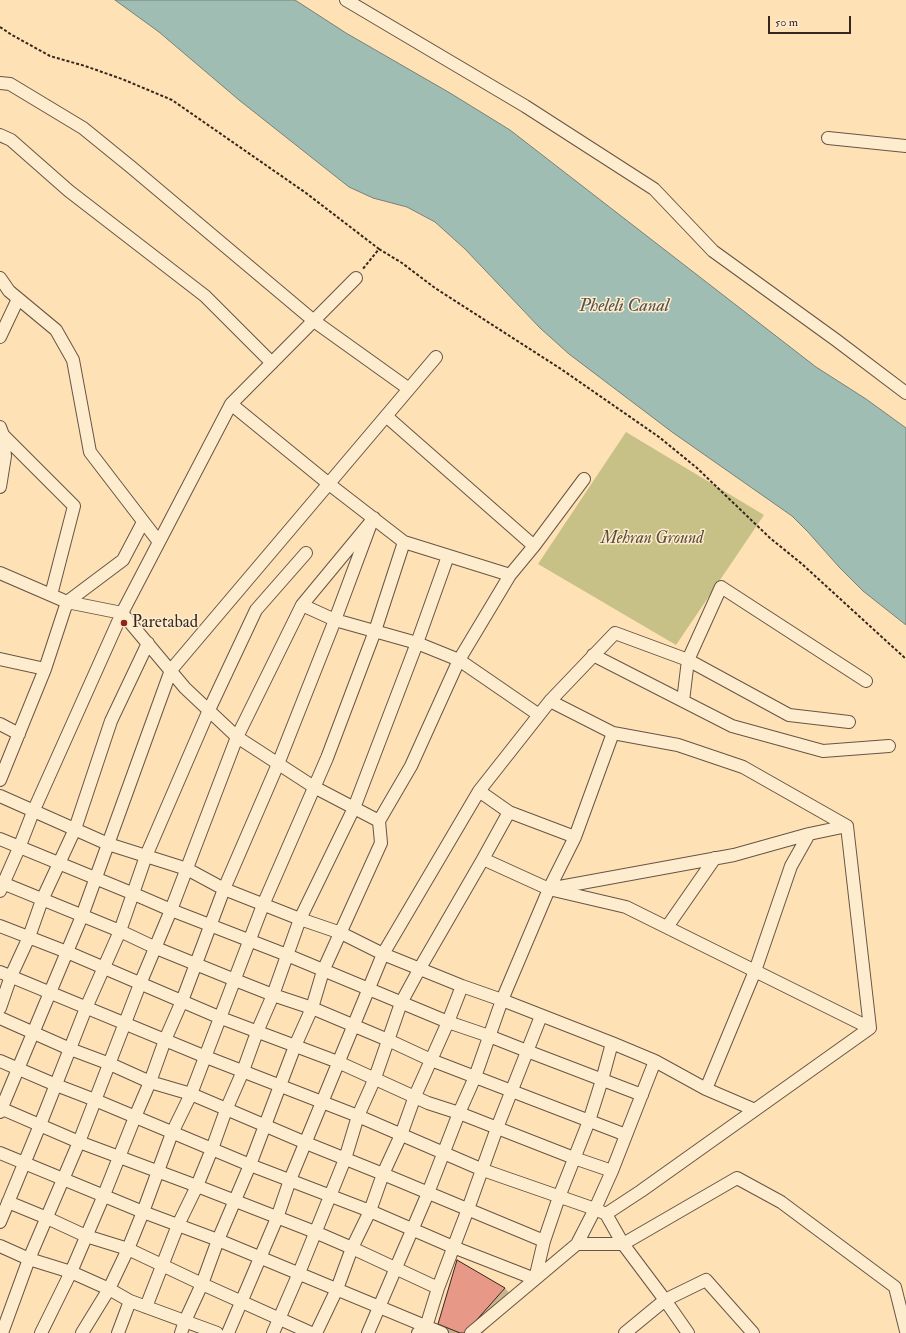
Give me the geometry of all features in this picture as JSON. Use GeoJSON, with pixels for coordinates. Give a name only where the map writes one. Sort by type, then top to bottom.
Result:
{"type":"FeatureCollection","features":[{"type":"Feature","properties":{"kind":"street"},"geometry":{"type":"LineString","coordinates":[[346,0],[525,106],[654,189],[713,251],[836,340],[906,393]]}},
{"type":"Feature","properties":{"kind":"street"},"geometry":{"type":"LineString","coordinates":[[0,83],[10,84],[83,128],[314,320],[409,389]]}},
{"type":"Feature","properties":{"kind":"street"},"geometry":{"type":"LineString","coordinates":[[0,135],[11,140],[69,191],[206,296],[272,364]]}},
{"type":"Feature","properties":{"kind":"street"},"geometry":{"type":"LineString","coordinates":[[828,138],[906,146]]}},
{"type":"Feature","properties":{"kind":"street"},"geometry":{"type":"LineString","coordinates":[[0,278],[9,291],[56,330],[73,360],[90,452],[159,542]]}},
{"type":"Feature","properties":{"kind":"street"},"geometry":{"type":"LineString","coordinates":[[356,278],[231,404],[122,613],[33,812],[19,848],[1,885],[120,931],[156,948],[234,980],[312,1008],[431,1060],[626,1134]]}},
{"type":"Feature","properties":{"kind":"street"},"geometry":{"type":"LineString","coordinates":[[0,337],[18,299]]}},
{"type":"Feature","properties":{"kind":"street"},"geometry":{"type":"LineString","coordinates":[[436,357],[171,670],[82,916],[0,1110],[79,1142],[120,1156],[314,1232],[438,1288]]}},
{"type":"Feature","properties":{"kind":"street"},"geometry":{"type":"LineString","coordinates":[[231,404],[329,484],[404,542],[510,576]]}},
{"type":"Feature","properties":{"kind":"street"},"geometry":{"type":"LineString","coordinates":[[386,416],[534,546]]}},
{"type":"Feature","properties":{"kind":"street"},"geometry":{"type":"LineString","coordinates":[[0,487],[5,456],[2,431]]}},
{"type":"Feature","properties":{"kind":"street"},"geometry":{"type":"LineString","coordinates":[[2,431],[74,506],[51,595]]}},
{"type":"Feature","properties":{"kind":"street"},"geometry":{"type":"LineString","coordinates":[[181,1333],[250,1165],[295,1046],[312,1008],[323,971],[381,843],[379,821],[411,766],[459,660],[510,576],[584,480]]}},
{"type":"Feature","properties":{"kind":"street"},"geometry":{"type":"LineString","coordinates":[[2,1333],[29,1259],[48,1218],[79,1142],[140,984],[171,910],[237,737],[302,605],[374,518]]}},
{"type":"Feature","properties":{"kind":"street"},"geometry":{"type":"LineString","coordinates":[[41,1333],[71,1272],[120,1156],[150,1082],[165,1040],[182,1001],[224,889],[278,764],[374,518]]}},
{"type":"Feature","properties":{"kind":"street"},"geometry":{"type":"LineString","coordinates":[[0,780],[45,669],[67,602],[123,560],[143,522]]}},
{"type":"Feature","properties":{"kind":"street"},"geometry":{"type":"LineString","coordinates":[[82,1333],[109,1289],[128,1249],[172,1133],[191,1094],[206,1057],[263,905],[327,758],[375,630],[404,542]]}},
{"type":"Feature","properties":{"kind":"street"},"geometry":{"type":"LineString","coordinates":[[0,1222],[86,1008],[120,931],[146,856],[209,710],[256,610],[306,553]]}},
{"type":"Feature","properties":{"kind":"street"},"geometry":{"type":"LineString","coordinates":[[146,1307],[178,1225],[197,1186],[226,1110],[243,1071],[257,1032],[273,995],[300,919],[354,808],[417,643],[448,556]]}},
{"type":"Feature","properties":{"kind":"street"},"geometry":{"type":"LineString","coordinates":[[0,573],[67,602],[122,613],[185,688],[237,737],[314,787],[379,821]]}},
{"type":"Feature","properties":{"kind":"street"},"geometry":{"type":"LineString","coordinates":[[683,701],[688,660],[721,587],[866,680]]}},
{"type":"Feature","properties":{"kind":"street"},"geometry":{"type":"LineString","coordinates":[[302,605],[335,620],[417,643],[459,660],[539,715]]}},
{"type":"Feature","properties":{"kind":"street"},"geometry":{"type":"LineString","coordinates":[[228,1333],[277,1218],[290,1180],[323,1103],[338,1062],[383,954],[479,791],[550,701],[615,633],[688,660],[789,715],[849,722]]}},
{"type":"Feature","properties":{"kind":"street"},"geometry":{"type":"LineString","coordinates":[[0,1008],[6,974],[29,937],[42,900],[74,829],[111,721],[148,643]]}},
{"type":"Feature","properties":{"kind":"street"},"geometry":{"type":"LineString","coordinates":[[593,655],[732,726],[823,751],[889,746]]}},
{"type":"Feature","properties":{"kind":"street"},"geometry":{"type":"LineString","coordinates":[[0,660],[45,669]]}},
{"type":"Feature","properties":{"kind":"street"},"geometry":{"type":"LineString","coordinates":[[550,701],[613,733],[678,745],[743,767],[847,826]]}},
{"type":"Feature","properties":{"kind":"street"},"geometry":{"type":"LineString","coordinates":[[0,724],[19,734]]}},
{"type":"Feature","properties":{"kind":"street"},"geometry":{"type":"LineString","coordinates":[[368,1333],[428,1193],[474,1077],[502,1000],[549,889],[576,837],[613,733]]}},
{"type":"Feature","properties":{"kind":"street"},"geometry":{"type":"LineString","coordinates":[[479,791],[509,812],[576,837]]}},
{"type":"Feature","properties":{"kind":"street"},"geometry":{"type":"LineString","coordinates":[[0,796],[33,812],[108,844],[186,869],[224,889],[263,905],[341,933],[383,954],[462,986],[612,1043],[655,1061],[706,1089],[755,1110]]}},
{"type":"Feature","properties":{"kind":"street"},"geometry":{"type":"LineString","coordinates":[[273,1333],[345,1159],[358,1116],[375,1078],[401,1003],[509,812]]}},
{"type":"Feature","properties":{"kind":"street"},"geometry":{"type":"LineString","coordinates":[[549,889],[734,855],[808,834],[847,826]]}},
{"type":"Feature","properties":{"kind":"street"},"geometry":{"type":"LineString","coordinates":[[847,826],[870,1028]]}},
{"type":"Feature","properties":{"kind":"street"},"geometry":{"type":"LineString","coordinates":[[706,1089],[755,971],[791,866],[808,834]]}},
{"type":"Feature","properties":{"kind":"street"},"geometry":{"type":"LineString","coordinates":[[0,839],[448,1022],[489,1036],[527,1052],[642,1095]]}},
{"type":"Feature","properties":{"kind":"street"},"geometry":{"type":"LineString","coordinates":[[667,927],[714,858]]}},
{"type":"Feature","properties":{"kind":"street"},"geometry":{"type":"LineString","coordinates":[[483,860],[549,889],[626,907],[870,1028]]}},
{"type":"Feature","properties":{"kind":"street"},"geometry":{"type":"LineString","coordinates":[[0,926],[67,952],[221,1018],[338,1062],[428,1103],[459,1113],[574,1158],[612,1171]]}},
{"type":"Feature","properties":{"kind":"street"},"geometry":{"type":"LineString","coordinates":[[6,974],[206,1057],[358,1116],[483,1170],[600,1212],[688,1333]]}},
{"type":"Feature","properties":{"kind":"street"},"geometry":{"type":"LineString","coordinates":[[316,1333],[337,1289],[352,1248],[370,1211],[383,1174],[401,1135],[414,1096],[448,1022],[462,986]]}},
{"type":"Feature","properties":{"kind":"street"},"geometry":{"type":"LineString","coordinates":[[422,1330],[483,1170],[497,1128],[541,1016]]}},
{"type":"Feature","properties":{"kind":"street"},"geometry":{"type":"LineString","coordinates":[[0,1018],[150,1082],[191,1094],[226,1110],[544,1241]]}},
{"type":"Feature","properties":{"kind":"street"},"geometry":{"type":"LineString","coordinates":[[600,1212],[648,1186],[870,1028]]}},
{"type":"Feature","properties":{"kind":"street"},"geometry":{"type":"LineString","coordinates":[[535,1279],[544,1241],[589,1121],[612,1043]]}},
{"type":"Feature","properties":{"kind":"street"},"geometry":{"type":"LineString","coordinates":[[0,1061],[250,1165],[370,1211],[453,1247],[535,1279]]}},
{"type":"Feature","properties":{"kind":"street"},"geometry":{"type":"LineString","coordinates":[[472,1333],[577,1244],[600,1212],[612,1171],[655,1061]]}},
{"type":"Feature","properties":{"kind":"street"},"geometry":{"type":"LineString","coordinates":[[0,1154],[299,1273],[379,1308],[422,1330],[442,1333]]}},
{"type":"Feature","properties":{"kind":"street"},"geometry":{"type":"LineString","coordinates":[[577,1244],[623,1244],[737,1178],[781,1202],[895,1287],[906,1331]]}},
{"type":"Feature","properties":{"kind":"street"},"geometry":{"type":"LineString","coordinates":[[8,1202],[48,1218],[86,1236],[128,1249],[311,1333]]}},
{"type":"Feature","properties":{"kind":"street"},"geometry":{"type":"LineString","coordinates":[[0,1246],[29,1259],[71,1272],[109,1289],[130,1302],[217,1333]]}},
{"type":"Feature","properties":{"kind":"street"},"geometry":{"type":"LineString","coordinates":[[624,1333],[665,1300],[706,1280],[753,1333]]}},
{"type":"Feature","properties":{"kind":"street"},"geometry":{"type":"LineString","coordinates":[[118,1333],[130,1302]]}},
{"type":"Feature","properties":{"kind":"path"},"geometry":{"type":"LineString","coordinates":[[0,27],[50,56],[122,79],[172,100],[306,193],[379,249],[435,288],[561,369],[659,438],[697,468],[770,538],[802,564],[906,659]]}},
{"type":"Feature","properties":{"kind":"path"},"geometry":{"type":"LineString","coordinates":[[356,278],[379,249]]}},
{"type":"Feature","properties":{"kind":"green space","name":"Mehran Ground"},"geometry":{"type":"Polygon","coordinates":[[[626,432],[764,515],[676,645],[538,564],[626,432]]]}},
{"type":"Feature","properties":{"kind":"water","name":"Pheleli Canal"},"geometry":{"type":"Polygon","coordinates":[[[115,0],[295,0],[346,33],[450,93],[510,130],[816,367],[866,399],[906,428],[906,625],[863,591],[792,516],[672,432],[569,354],[540,328],[465,249],[435,222],[407,207],[373,198],[349,187],[239,100],[159,32],[115,0]]]}},
{"type":"Feature","properties":{"kind":"building"},"geometry":{"type":"Polygon","coordinates":[[[457,1260],[505,1288],[465,1333],[460,1333],[438,1324],[457,1260]]]}},
{"type":"Feature","properties":{"kind":"place","name":"Paretabad"},"geometry":{"type":"Point","coordinates":[124,623]}}]}
